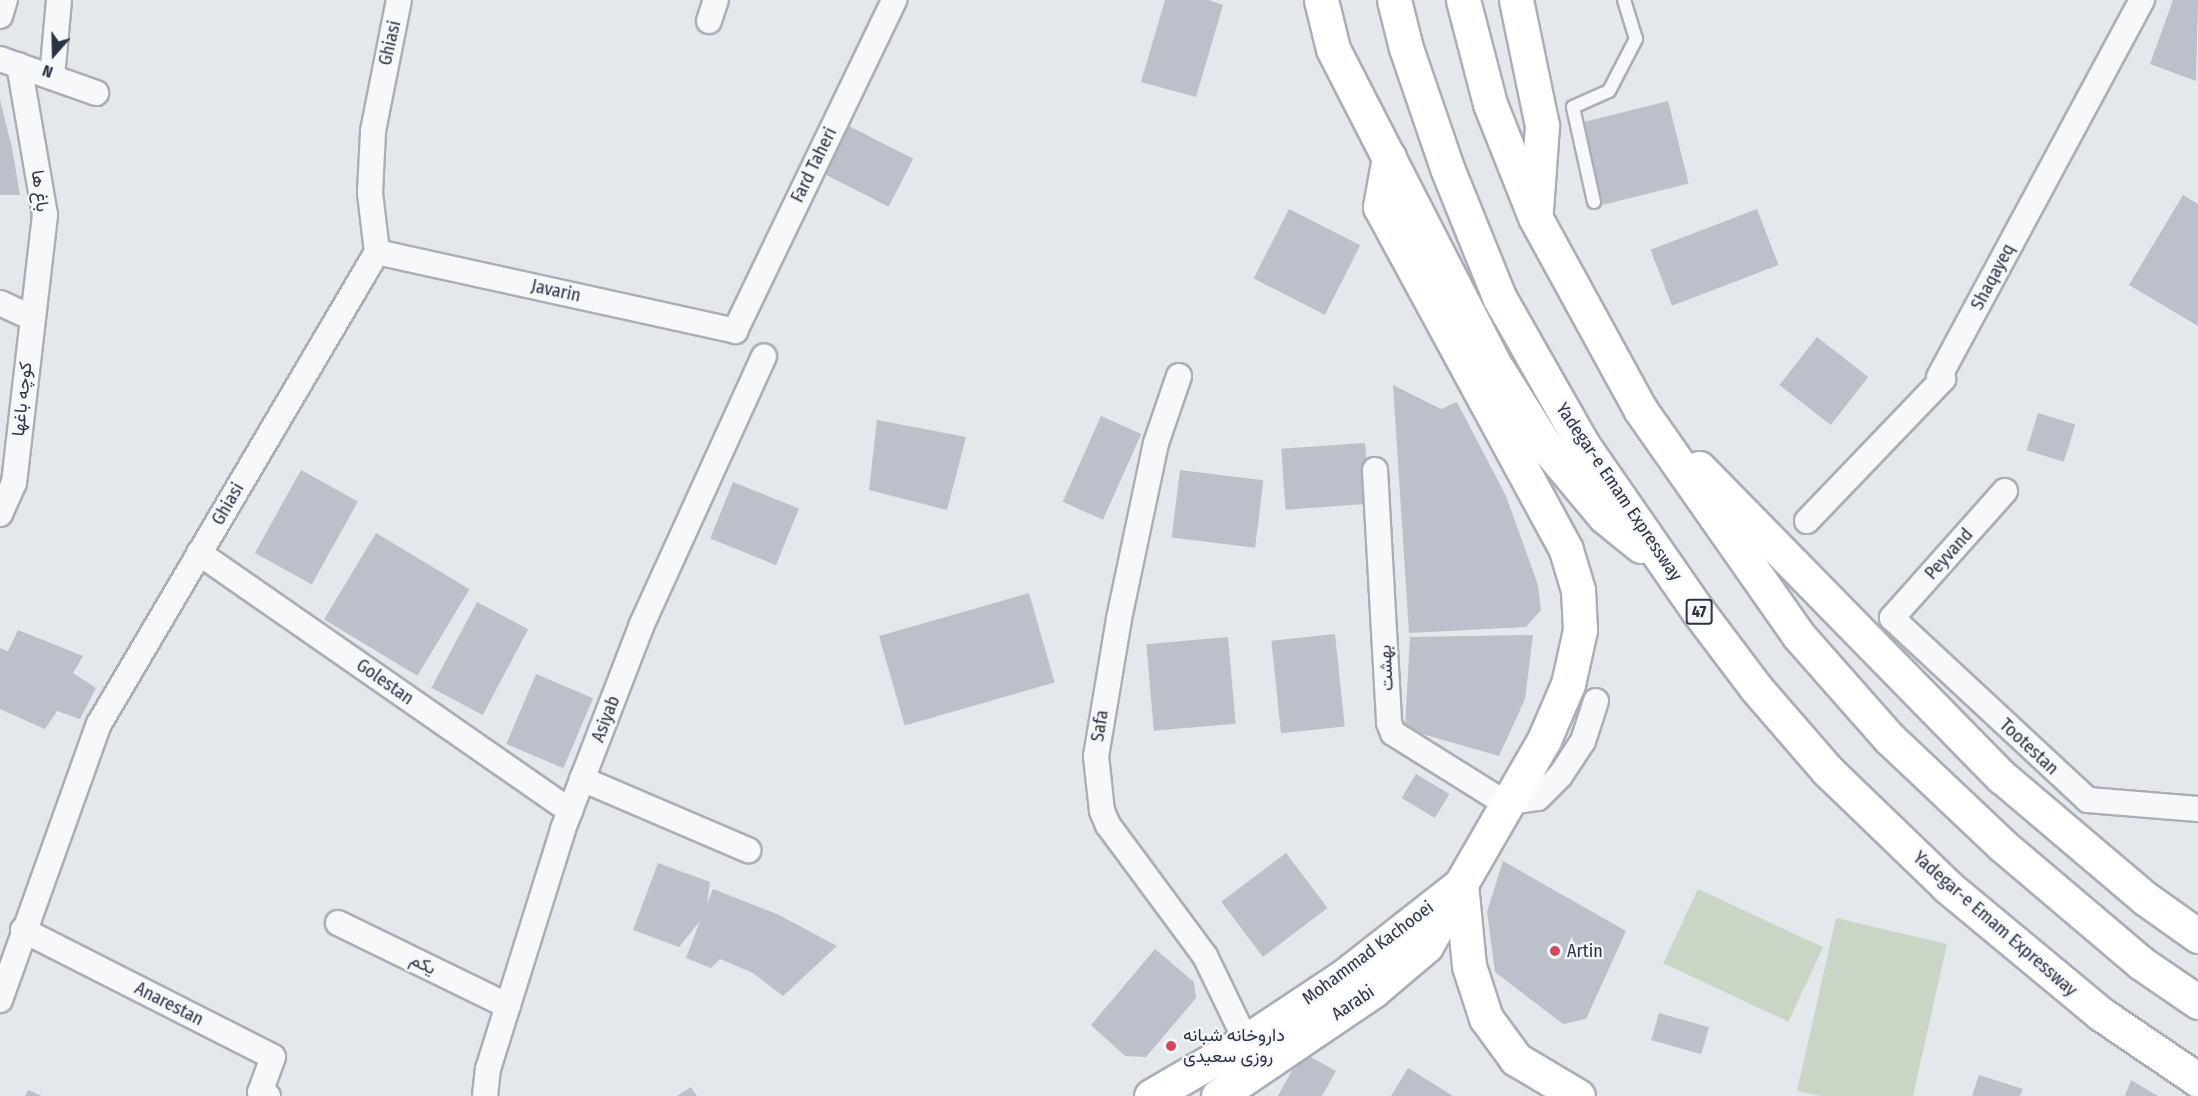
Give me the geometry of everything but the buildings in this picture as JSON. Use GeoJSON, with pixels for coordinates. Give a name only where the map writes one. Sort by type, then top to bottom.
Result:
{"type":"FeatureCollection","features":[{"type":"Feature","properties":{"kind":"main road"},"geometry":{"type":"LineString","coordinates":[[1321,0],[1333,49],[1493,362],[1547,448],[1605,517],[1669,568]]}},
{"type":"Feature","properties":{"kind":"main road","name":"Yadegar-e Emam Expressway"},"geometry":{"type":"LineString","coordinates":[[1394,0],[1406,48],[1447,168],[1499,297],[1583,445],[1756,688],[1828,771],[1948,887],[2101,1014],[2198,1080]]}},
{"type":"Feature","properties":{"kind":"main road"},"geometry":{"type":"LineString","coordinates":[[1463,0],[1490,104],[1535,217],[1640,409],[1799,636],[1889,738],[2002,845],[2141,963],[2198,1002]]}},
{"type":"Feature","properties":{"kind":"main road"},"geometry":{"type":"LineString","coordinates":[[1516,0],[1542,126],[1535,217]]}},
{"type":"Feature","properties":{"kind":"main road","name":"Aarabi"},"geometry":{"type":"LineString","coordinates":[[1218,1096],[1373,991],[1426,946],[1505,803],[1544,740],[1568,684],[1580,630],[1578,590],[1566,550],[1380,207],[1389,156]]}},
{"type":"Feature","properties":{"kind":"main road"},"geometry":{"type":"LineString","coordinates":[[1640,409],[2002,777],[2146,899],[2198,936]]}},
{"type":"Feature","properties":{"kind":"main road"},"geometry":{"type":"LineString","coordinates":[[1461,884],[1469,966],[1486,1018],[1516,1059],[1578,1096]]}},
{"type":"Feature","properties":{"kind":"main road","name":"Mohammad Kachooei"},"geometry":{"type":"LineString","coordinates":[[1151,1096],[1246,1041],[1344,976],[1461,884]]}},
{"type":"Feature","properties":{"kind":"street"},"geometry":{"type":"LineString","coordinates":[[0,16],[5,0]]}},
{"type":"Feature","properties":{"kind":"street"},"geometry":{"type":"LineString","coordinates":[[52,77],[59,0]]}},
{"type":"Feature","properties":{"kind":"street","name":"Ghiasi"},"geometry":{"type":"LineString","coordinates":[[0,1000],[7,949],[23,930],[99,724],[377,252],[370,194],[374,131],[399,0]]}},
{"type":"Feature","properties":{"kind":"street","name":"Fard Taheri"},"geometry":{"type":"LineString","coordinates":[[735,331],[894,0]]}},
{"type":"Feature","properties":{"kind":"street","name":"Shaqayeq"},"geometry":{"type":"LineString","coordinates":[[1806,521],[1942,380],[1939,377],[2142,0]]}},
{"type":"Feature","properties":{"kind":"street"},"geometry":{"type":"LineString","coordinates":[[10,62],[96,93]]}},
{"type":"Feature","properties":{"kind":"street","name":"باغ ها"},"geometry":{"type":"LineString","coordinates":[[10,62],[45,215],[30,317]]}},
{"type":"Feature","properties":{"kind":"street","name":"Javarin"},"geometry":{"type":"LineString","coordinates":[[377,252],[735,331]]}},
{"type":"Feature","properties":{"kind":"street"},"geometry":{"type":"LineString","coordinates":[[0,303],[30,317]]}},
{"type":"Feature","properties":{"kind":"street","name":"کوچه باغها"},"geometry":{"type":"LineString","coordinates":[[0,514],[14,483],[30,317]]}},
{"type":"Feature","properties":{"kind":"street","name":"Asiyab"},"geometry":{"type":"LineString","coordinates":[[485,1096],[488,1069],[582,778],[642,624],[764,356]]}},
{"type":"Feature","properties":{"kind":"street","name":"Safa"},"geometry":{"type":"LineString","coordinates":[[1179,376],[1156,443],[1119,619],[1096,756],[1102,811],[1108,825],[1205,956],[1246,1041]]}},
{"type":"Feature","properties":{"kind":"street","name":"بهشت"},"geometry":{"type":"LineString","coordinates":[[1376,470],[1389,723],[1393,733],[1505,803]]}},
{"type":"Feature","properties":{"kind":"street","name":"Peyvand"},"geometry":{"type":"LineString","coordinates":[[1892,618],[2005,491]]}},
{"type":"Feature","properties":{"kind":"street","name":"Golestan"},"geometry":{"type":"LineString","coordinates":[[199,553],[570,811]]}},
{"type":"Feature","properties":{"kind":"street","name":"Tootestan"},"geometry":{"type":"LineString","coordinates":[[1892,618],[2088,800],[2198,809]]}},
{"type":"Feature","properties":{"kind":"street"},"geometry":{"type":"LineString","coordinates":[[1505,803],[1538,798],[1560,776],[1583,741],[1596,701]]}},
{"type":"Feature","properties":{"kind":"street"},"geometry":{"type":"LineString","coordinates":[[582,778],[748,850]]}},
{"type":"Feature","properties":{"kind":"street","name":"یکم"},"geometry":{"type":"LineString","coordinates":[[338,923],[508,1006]]}},
{"type":"Feature","properties":{"kind":"street","name":"Anarestan"},"geometry":{"type":"LineString","coordinates":[[23,930],[273,1057],[260,1092],[268,1096]]}},
{"type":"Feature","properties":{"kind":"lane"},"geometry":{"type":"LineString","coordinates":[[1594,202],[1573,107],[1609,91],[1635,39],[1624,0]]}},
{"type":"Feature","properties":{"kind":"green space"},"geometry":{"type":"Polygon","coordinates":[[[1698,889],[1823,947],[1788,1022],[1663,963],[1698,889]]]}},
{"type":"Feature","properties":{"kind":"green space"},"geometry":{"type":"Polygon","coordinates":[[[1836,918],[1947,944],[1913,1096],[1821,1096],[1797,1091],[1836,918]]]}},
{"type":"Feature","properties":{"kind":"place","name":"Artin"},"geometry":{"type":"Point","coordinates":[1555,951]}},
{"type":"Feature","properties":{"kind":"place","name":"داروخانه شبانه روزی سعیدی"},"geometry":{"type":"Point","coordinates":[1171,1046]}}]}
